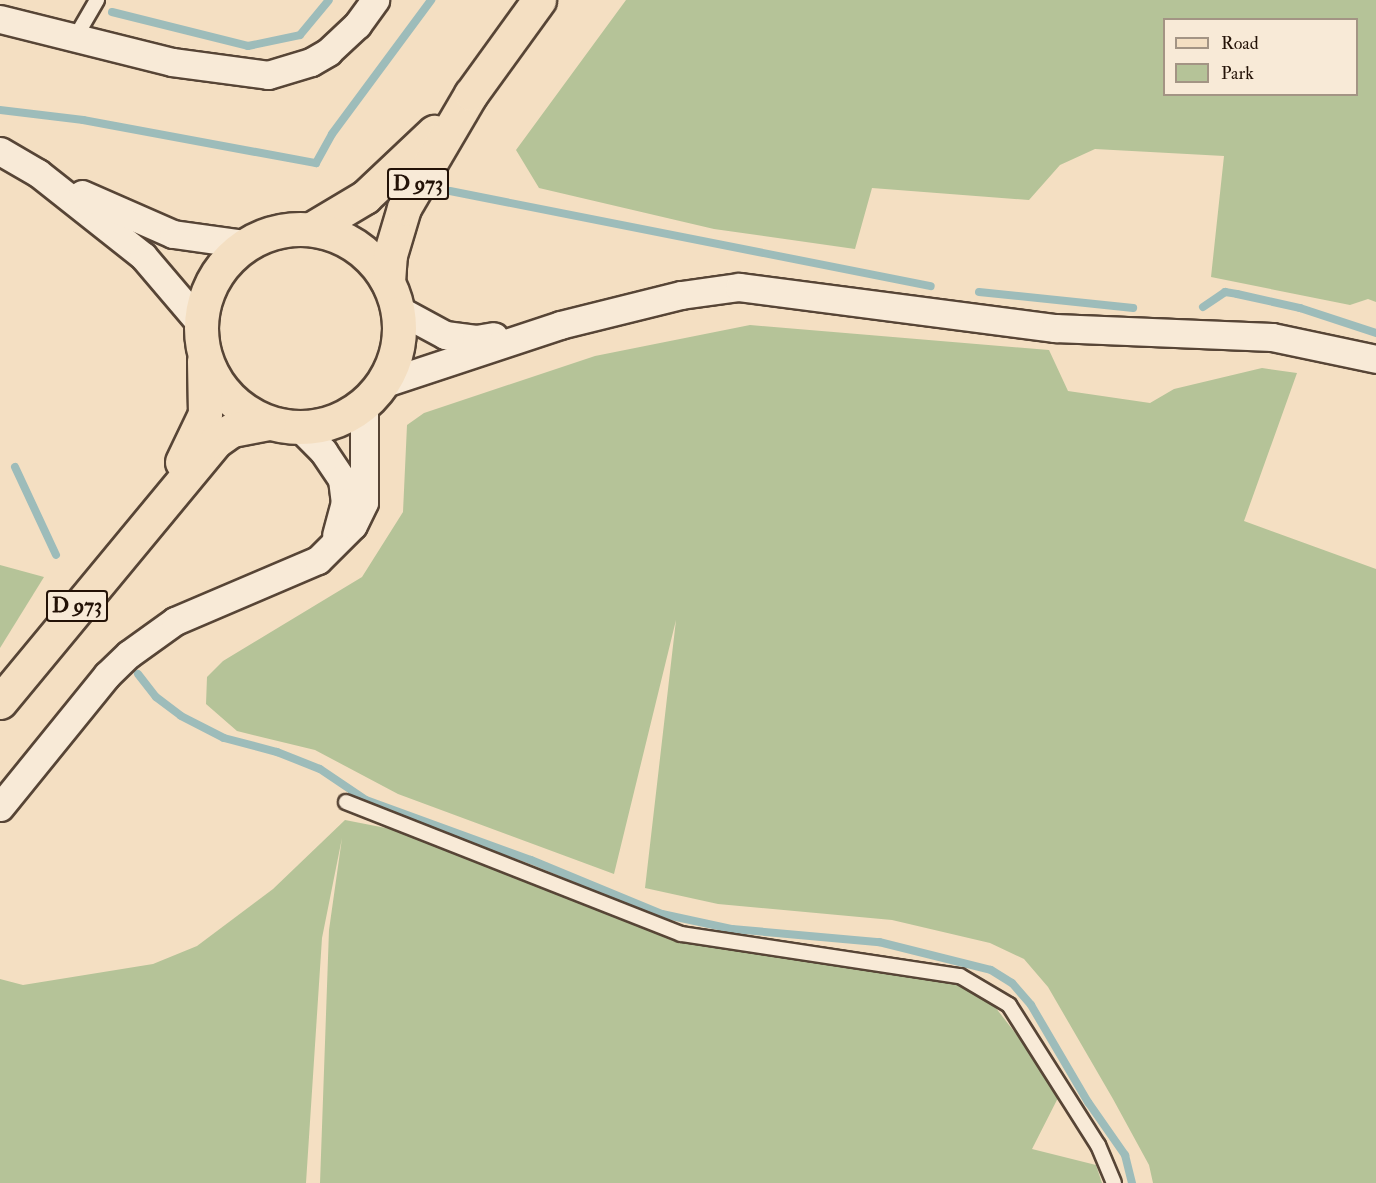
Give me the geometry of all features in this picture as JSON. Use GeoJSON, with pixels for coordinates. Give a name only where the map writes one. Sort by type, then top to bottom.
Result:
{"type":"FeatureCollection","features":[{"type":"Feature","properties":{"kind":"main road","name":"D 973"},"geometry":{"type":"LineString","coordinates":[[393,296],[390,255],[404,208],[471,94],[539,0]]}},
{"type":"Feature","properties":{"kind":"main road","name":"D 973"},"geometry":{"type":"LineString","coordinates":[[313,228],[365,197],[471,94]]}},
{"type":"Feature","properties":{"kind":"main road"},"geometry":{"type":"LineString","coordinates":[[290,228],[313,228],[357,246],[375,262],[393,296],[399,335],[394,361],[373,394],[345,417],[300,428],[268,423],[239,408],[218,384],[204,355],[200,323],[206,292],[222,265],[245,244],[290,228]]}},
{"type":"Feature","properties":{"kind":"main road","name":"D 973"},"geometry":{"type":"LineString","coordinates":[[154,511],[200,431],[207,402],[204,355]]}},
{"type":"Feature","properties":{"kind":"main road","name":"D 973"},"geometry":{"type":"LineString","coordinates":[[0,702],[154,511],[216,441],[232,430],[268,423]]}},
{"type":"Feature","properties":{"kind":"street"},"geometry":{"type":"LineString","coordinates":[[0,19],[172,62],[268,75],[311,62],[328,52],[357,25],[375,0]]}},
{"type":"Feature","properties":{"kind":"street"},"geometry":{"type":"LineString","coordinates":[[0,151],[38,173],[173,234],[245,244]]}},
{"type":"Feature","properties":{"kind":"street"},"geometry":{"type":"LineString","coordinates":[[38,173],[143,256],[200,323]]}},
{"type":"Feature","properties":{"kind":"street"},"geometry":{"type":"LineString","coordinates":[[393,296],[435,331],[458,338],[476,339],[560,325],[681,295],[739,287],[1055,327],[1272,337],[1376,359]]}},
{"type":"Feature","properties":{"kind":"street"},"geometry":{"type":"LineString","coordinates":[[0,807],[100,683],[129,654],[175,621],[300,568],[329,551],[354,525],[364,502],[373,394],[560,325]]}},
{"type":"Feature","properties":{"kind":"street"},"geometry":{"type":"LineString","coordinates":[[300,428],[323,451],[342,479],[345,502],[329,551]]}},
{"type":"Feature","properties":{"kind":"lane"},"geometry":{"type":"LineString","coordinates":[[75,38],[97,0]]}},
{"type":"Feature","properties":{"kind":"lane"},"geometry":{"type":"LineString","coordinates":[[346,802],[681,934],[783,952],[960,976],[1009,1005],[1098,1145],[1114,1183]]}},
{"type":"Feature","properties":{"kind":"green space"},"geometry":{"type":"Polygon","coordinates":[[[626,0],[1376,0],[1376,302],[1368,299],[1350,305],[1211,277],[1224,156],[1095,149],[1060,165],[1029,200],[872,188],[855,249],[714,229],[539,188],[516,150],[626,0]]]}},
{"type":"Feature","properties":{"kind":"green space"},"geometry":{"type":"Polygon","coordinates":[[[750,325],[1049,350],[1068,391],[1150,403],[1174,389],[1262,368],[1297,373],[1244,521],[1376,569],[1376,1183],[1153,1183],[1149,1165],[1113,1099],[1048,987],[1024,959],[990,943],[892,920],[718,904],[645,888],[676,620],[614,874],[398,794],[315,750],[237,731],[206,704],[207,677],[223,661],[362,577],[403,512],[407,425],[424,413],[595,356],[750,325]]]}},
{"type":"Feature","properties":{"kind":"green space"},"geometry":{"type":"Polygon","coordinates":[[[0,565],[44,577],[0,648],[0,565]]]}},
{"type":"Feature","properties":{"kind":"green space"},"geometry":{"type":"Polygon","coordinates":[[[345,820],[391,829],[669,935],[936,977],[973,989],[992,1003],[1061,1092],[1032,1149],[1096,1165],[1102,1183],[320,1183],[329,930],[342,838],[322,938],[306,1183],[0,1183],[0,979],[23,985],[153,964],[197,946],[273,889],[345,820]]]}},
{"type":"Feature","properties":{"kind":"waterway"},"geometry":{"type":"LineString","coordinates":[[112,12],[248,46],[300,35],[329,0]]}},
{"type":"Feature","properties":{"kind":"waterway"},"geometry":{"type":"LineString","coordinates":[[0,110],[83,120],[316,163],[332,134],[431,0]]}},
{"type":"Feature","properties":{"kind":"waterway"},"geometry":{"type":"LineString","coordinates":[[450,191],[931,286]]}},
{"type":"Feature","properties":{"kind":"waterway"},"geometry":{"type":"LineString","coordinates":[[979,292],[1133,308]]}},
{"type":"Feature","properties":{"kind":"waterway"},"geometry":{"type":"LineString","coordinates":[[1203,307],[1225,292],[1300,308],[1376,333]]}},
{"type":"Feature","properties":{"kind":"waterway"},"geometry":{"type":"LineString","coordinates":[[15,467],[56,555]]}},
{"type":"Feature","properties":{"kind":"waterway"},"geometry":{"type":"LineString","coordinates":[[138,674],[156,697],[181,716],[224,738],[277,752],[320,769],[366,800],[531,860],[662,914],[732,929],[879,942],[991,970],[1012,983],[1031,1005],[1088,1102],[1125,1155],[1132,1183]]}}]}
